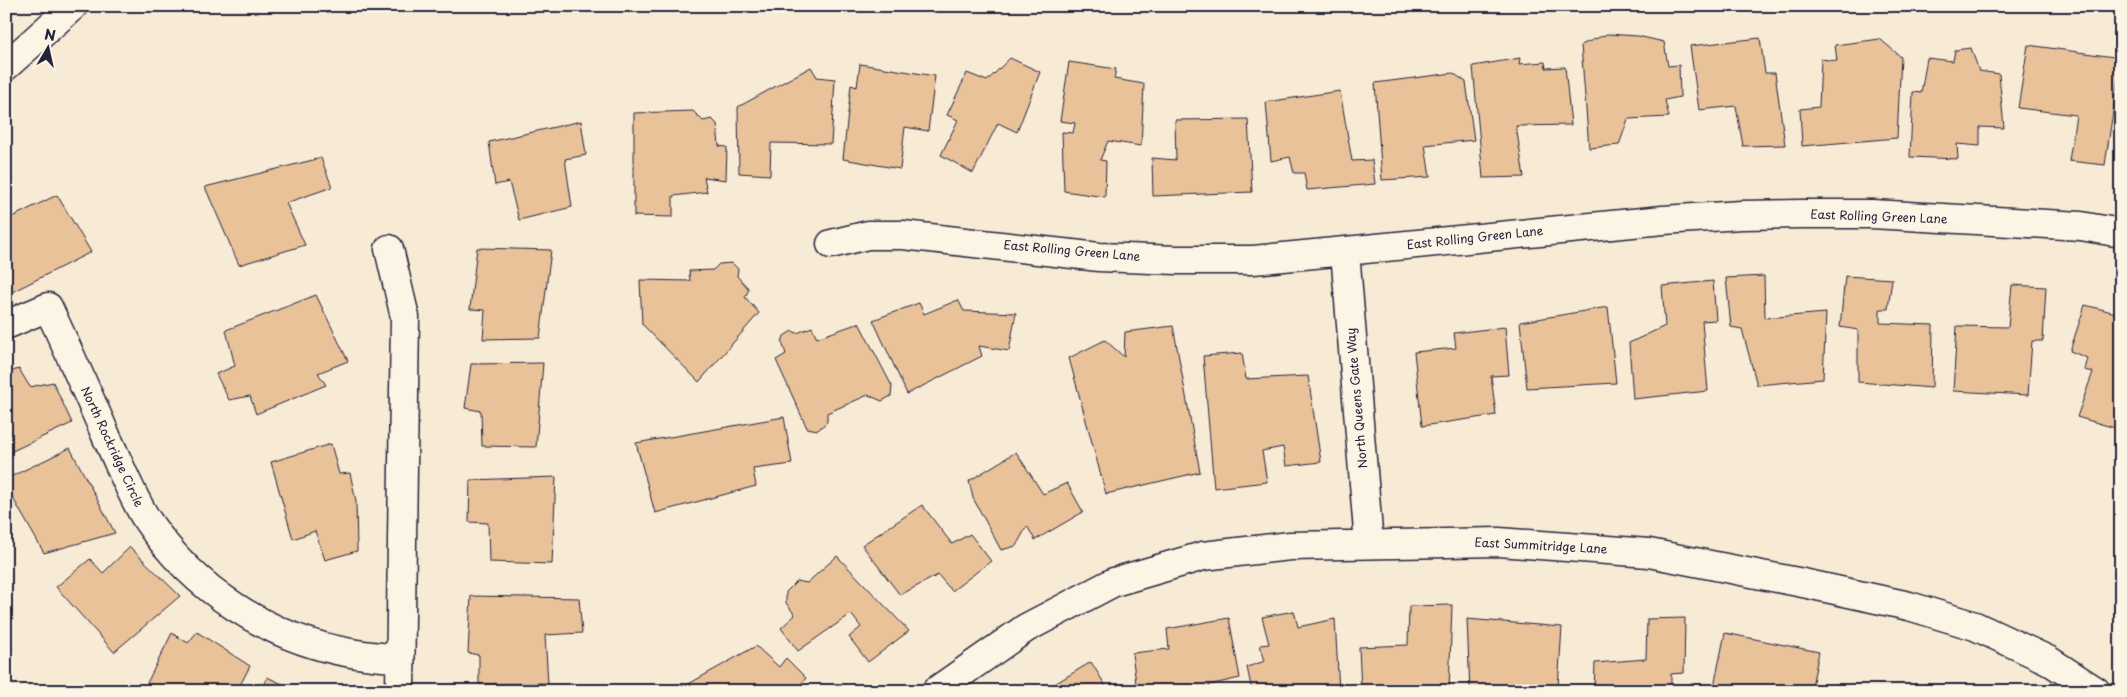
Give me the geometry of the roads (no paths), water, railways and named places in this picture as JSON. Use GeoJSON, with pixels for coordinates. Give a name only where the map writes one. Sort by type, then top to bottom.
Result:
{"type":"FeatureCollection","features":[{"type":"Feature","properties":{"kind":"street"},"geometry":{"type":"LineString","coordinates":[[6,66],[74,6]]}},
{"type":"Feature","properties":{"kind":"street","name":"East Rolling Green Lane"},"geometry":{"type":"LineString","coordinates":[[831,244],[868,235],[903,235],[1099,257],[1253,260],[1580,228],[1750,215],[1872,214],[2081,226],[2121,233]]}},
{"type":"Feature","properties":{"kind":"street"},"geometry":{"type":"LineString","coordinates":[[389,250],[405,317],[400,691]]}},
{"type":"Feature","properties":{"kind":"street","name":"North Queens Gate Way"},"geometry":{"type":"LineString","coordinates":[[1345,252],[1369,544]]}},
{"type":"Feature","properties":{"kind":"street","name":"North Rockridge Circle"},"geometry":{"type":"LineString","coordinates":[[6,326],[48,307],[128,484],[147,519],[169,549],[217,594],[277,630],[312,644],[351,653],[400,659]]}},
{"type":"Feature","properties":{"kind":"street","name":"East Summitridge Lane"},"geometry":{"type":"LineString","coordinates":[[936,691],[1026,628],[1114,582],[1203,556],[1290,546],[1499,542],[1649,553],[1909,606],[1975,626],[2048,660],[2096,691]]}}]}
